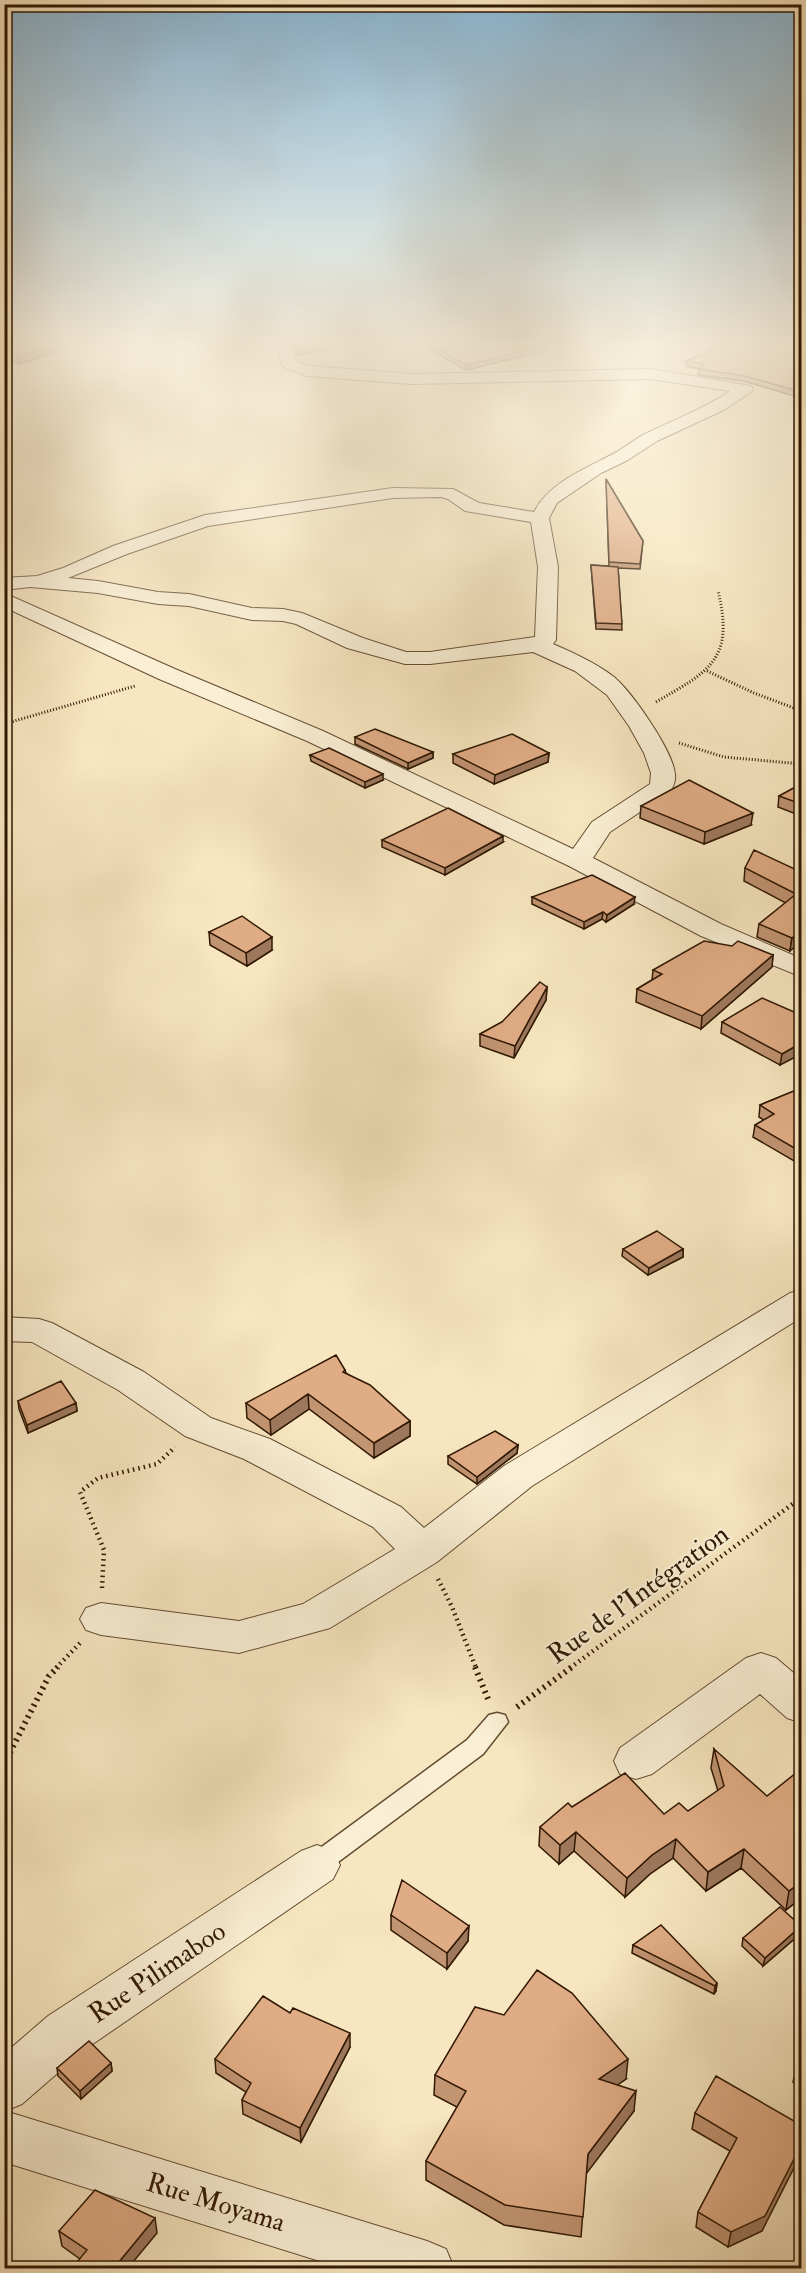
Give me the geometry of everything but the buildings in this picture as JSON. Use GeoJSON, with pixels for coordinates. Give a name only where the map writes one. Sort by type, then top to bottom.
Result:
{"type":"FeatureCollection","features":[{"type":"Feature","properties":{"kind":"street"},"geometry":{"type":"LineString","coordinates":[[30,581],[98,587],[158,598],[189,600],[252,614],[302,619],[355,643],[405,658],[430,658],[535,645],[545,640],[548,567],[540,518],[549,500],[595,469],[633,449]]}},
{"type":"Feature","properties":{"kind":"street"},"geometry":{"type":"LineString","coordinates":[[4,584],[70,572],[120,550],[206,521],[393,493],[453,494],[472,507],[540,518]]}},
{"type":"Feature","properties":{"kind":"street"},"geometry":{"type":"LineString","coordinates":[[4,599],[167,674],[315,736],[578,861],[711,930],[801,969]]}},
{"type":"Feature","properties":{"kind":"street"},"geometry":{"type":"LineString","coordinates":[[535,645],[551,650],[608,683],[626,704],[641,727],[663,772],[661,787],[601,827],[578,861]]}},
{"type":"Feature","properties":{"kind":"street"},"geometry":{"type":"LineString","coordinates":[[101,1619],[239,1637],[315,1617],[423,1551],[518,1476],[801,1301]]}},
{"type":"Feature","properties":{"kind":"street"},"geometry":{"type":"LineString","coordinates":[[4,1329],[39,1331],[131,1382],[198,1427],[257,1449],[387,1517],[423,1551]]}},
{"type":"Feature","properties":{"kind":"street"},"geometry":{"type":"LineString","coordinates":[[636,1761],[761,1670],[801,1706]]}},
{"type":"Feature","properties":{"kind":"street","name":"Rue Pilimaboo"},"geometry":{"type":"LineString","coordinates":[[4,2087],[66,2033],[316,1865]]}},
{"type":"Feature","properties":{"kind":"street","name":"Rue Moyama"},"geometry":{"type":"LineString","coordinates":[[4,2136],[427,2268]]}},
{"type":"Feature","properties":{"kind":"lane"},"geometry":{"type":"LineString","coordinates":[[316,1865],[475,1747],[497,1722]]}},
{"type":"Feature","properties":{"kind":"path"},"geometry":{"type":"LineString","coordinates":[[718,591],[724,612],[724,639],[706,671],[656,702],[641,727],[724,757],[801,764]]}},
{"type":"Feature","properties":{"kind":"path"},"geometry":{"type":"LineString","coordinates":[[706,671],[801,711]]}},
{"type":"Feature","properties":{"kind":"path"},"geometry":{"type":"LineString","coordinates":[[4,724],[140,685],[167,674]]}},
{"type":"Feature","properties":{"kind":"path"},"geometry":{"type":"LineString","coordinates":[[4,1764],[49,1676],[101,1619],[104,1550],[80,1492],[98,1478],[157,1464],[198,1427]]}},
{"type":"Feature","properties":{"kind":"path","name":"Rue de l'Intégration"},"geometry":{"type":"LineString","coordinates":[[497,1722],[801,1497]]}},
{"type":"Feature","properties":{"kind":"path"},"geometry":{"type":"LineString","coordinates":[[423,1551],[452,1607],[497,1722]]}}]}
